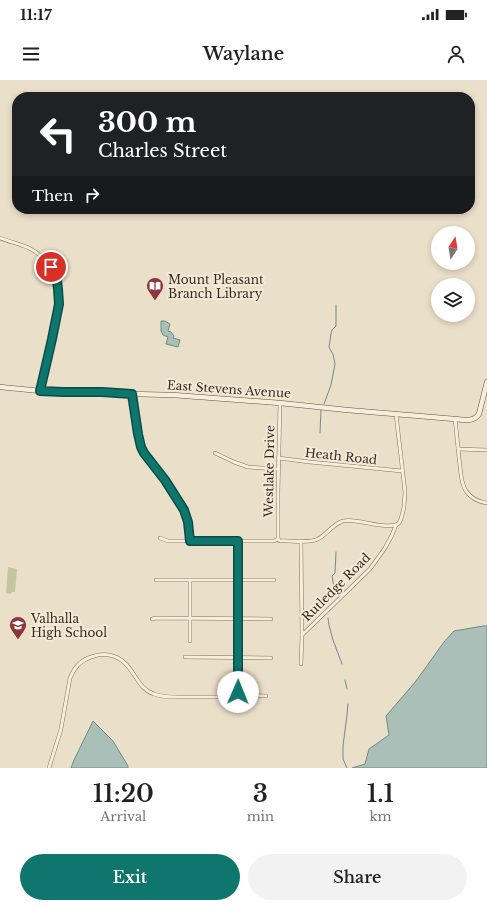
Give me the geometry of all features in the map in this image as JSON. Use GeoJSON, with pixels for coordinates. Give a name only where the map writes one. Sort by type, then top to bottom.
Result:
{"type":"FeatureCollection","features":[{"type":"Feature","properties":{"kind":"street"},"geometry":{"type":"LineString","coordinates":[[0,238],[31,249],[43,258],[51,267],[57,281],[59,304],[40,391]]}},
{"type":"Feature","properties":{"kind":"street"},"geometry":{"type":"LineString","coordinates":[[487,382],[477,418],[472,420],[455,419],[462,481],[465,489],[478,501],[487,503]]}},
{"type":"Feature","properties":{"kind":"street","name":"East Stevens Avenue"},"geometry":{"type":"LineString","coordinates":[[0,387],[40,391],[173,395],[455,419]]}},
{"type":"Feature","properties":{"kind":"street"},"geometry":{"type":"LineString","coordinates":[[132,394],[141,447],[165,480],[184,510],[188,522],[190,541]]}},
{"type":"Feature","properties":{"kind":"street","name":"Westlake Drive"},"geometry":{"type":"LineString","coordinates":[[278,539],[280,403]]}},
{"type":"Feature","properties":{"kind":"street","name":"Rutledge Road"},"geometry":{"type":"LineString","coordinates":[[302,635],[370,569],[390,541],[396,525],[401,519],[405,492],[396,414]]}},
{"type":"Feature","properties":{"kind":"street"},"geometry":{"type":"LineString","coordinates":[[458,449],[487,450]]}},
{"type":"Feature","properties":{"kind":"street"},"geometry":{"type":"LineString","coordinates":[[215,454],[248,467],[278,469]]}},
{"type":"Feature","properties":{"kind":"street","name":"Heath Road"},"geometry":{"type":"LineString","coordinates":[[278,458],[402,471]]}},
{"type":"Feature","properties":{"kind":"street"},"geometry":{"type":"LineString","coordinates":[[160,538],[168,541],[274,541],[278,539],[280,541],[290,540],[301,542],[318,539],[342,522],[349,521],[377,525],[396,525]]}},
{"type":"Feature","properties":{"kind":"street"},"geometry":{"type":"LineString","coordinates":[[236,695],[238,690],[238,541]]}},
{"type":"Feature","properties":{"kind":"street"},"geometry":{"type":"LineString","coordinates":[[301,542],[301,664]]}},
{"type":"Feature","properties":{"kind":"street"},"geometry":{"type":"LineString","coordinates":[[156,580],[274,580]]}},
{"type":"Feature","properties":{"kind":"street"},"geometry":{"type":"LineString","coordinates":[[190,580],[190,641]]}},
{"type":"Feature","properties":{"kind":"street"},"geometry":{"type":"LineString","coordinates":[[152,619],[271,620]]}},
{"type":"Feature","properties":{"kind":"street"},"geometry":{"type":"LineString","coordinates":[[49,768],[61,729],[70,678],[77,666],[89,657],[105,655],[120,659],[128,665],[142,686],[154,694],[170,697],[230,697],[236,695],[266,696]]}},
{"type":"Feature","properties":{"kind":"street"},"geometry":{"type":"LineString","coordinates":[[185,657],[271,658]]}},
{"type":"Feature","properties":{"kind":"green space"},"geometry":{"type":"Polygon","coordinates":[[[8,567],[17,569],[15,592],[12,592],[11,594],[6,593],[8,567]]]}},
{"type":"Feature","properties":{"kind":"water"},"geometry":{"type":"Polygon","coordinates":[[[161,321],[165,321],[170,324],[168,331],[174,336],[173,338],[180,340],[178,347],[166,344],[168,337],[163,335],[161,331],[161,321]]]}},
{"type":"Feature","properties":{"kind":"water"},"geometry":{"type":"Polygon","coordinates":[[[487,626],[487,768],[352,768],[365,764],[369,749],[389,735],[386,716],[416,681],[444,642],[454,631],[487,626]]]}},
{"type":"Feature","properties":{"kind":"water"},"geometry":{"type":"Polygon","coordinates":[[[93,721],[113,741],[128,768],[71,768],[93,721]]]}},
{"type":"Feature","properties":{"kind":"waterway"},"geometry":{"type":"LineString","coordinates":[[324,404],[331,385],[335,364],[333,354],[329,347],[332,330],[336,326],[336,305]]}},
{"type":"Feature","properties":{"kind":"waterway"},"geometry":{"type":"LineString","coordinates":[[320,433],[321,410]]}},
{"type":"Feature","properties":{"kind":"waterway"},"geometry":{"type":"LineString","coordinates":[[334,587],[332,576],[335,573],[336,552]]}},
{"type":"Feature","properties":{"kind":"waterway"},"geometry":{"type":"LineString","coordinates":[[328,618],[333,640],[342,664]]}},
{"type":"Feature","properties":{"kind":"waterway"},"geometry":{"type":"LineString","coordinates":[[345,680],[347,689]]}},
{"type":"Feature","properties":{"kind":"waterway"},"geometry":{"type":"LineString","coordinates":[[347,768],[343,759],[343,746],[348,704]]}},
{"type":"Feature","properties":{"kind":"place","name":"Mount Pleasant Branch Library"},"geometry":{"type":"Point","coordinates":[155,301]}},
{"type":"Feature","properties":{"kind":"place","name":"Valhalla High School"},"geometry":{"type":"Point","coordinates":[18,640]}},
{"type":"Feature","properties":{"kind":"route"},"geometry":{"type":"LineString","coordinates":[[51,267],[57,281],[59,304],[40,391],[132,394],[141,447],[165,480],[184,510],[188,522],[190,541],[238,541],[238,692]]}}]}
